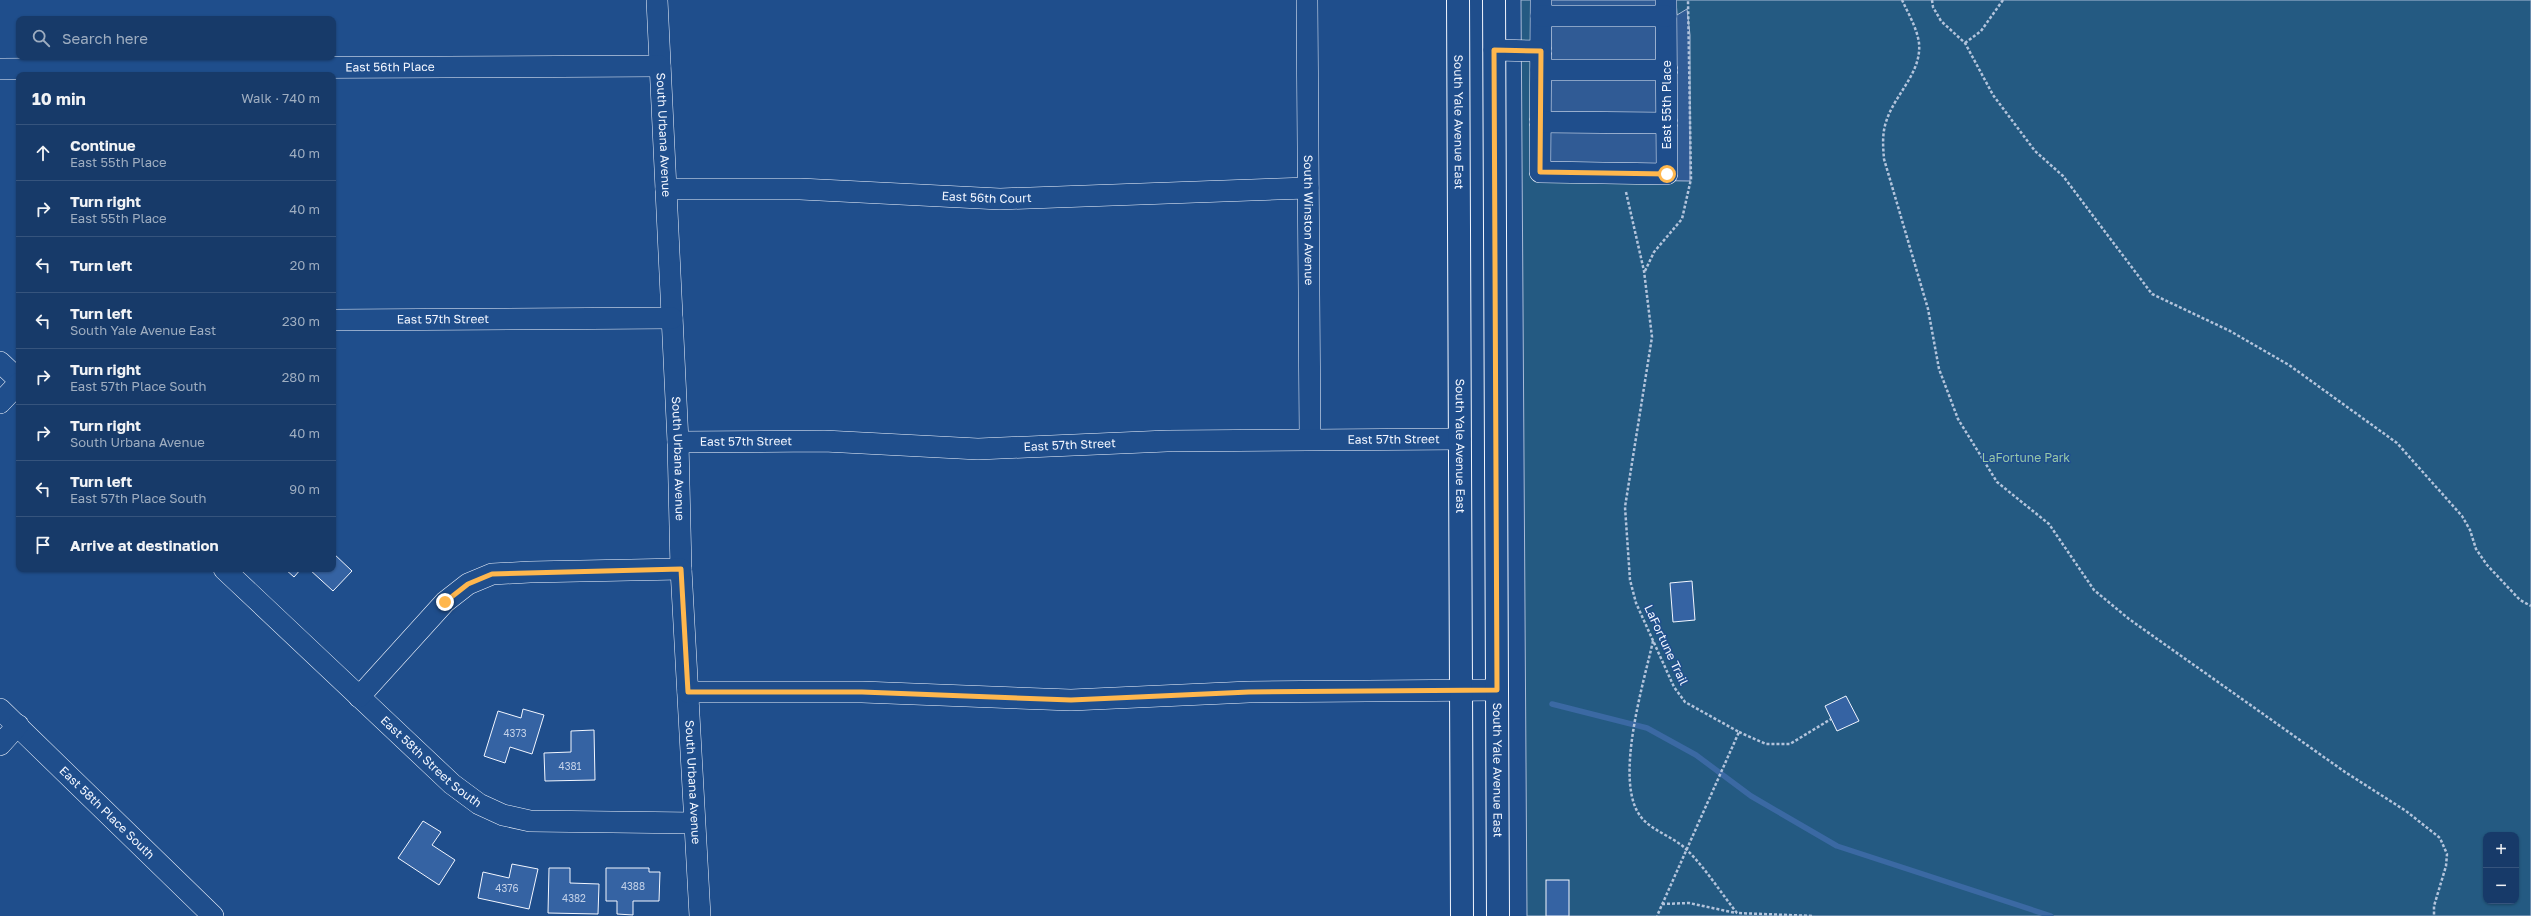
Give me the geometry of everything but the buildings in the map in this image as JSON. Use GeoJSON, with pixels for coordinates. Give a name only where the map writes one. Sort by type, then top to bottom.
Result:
{"type":"FeatureCollection","features":[{"type":"Feature","properties":{"kind":"main road","name":"South Yale Avenue East"},"geometry":{"type":"LineString","coordinates":[[1458,0],[1462,916]]}},
{"type":"Feature","properties":{"kind":"main road","name":"South Yale Avenue East"},"geometry":{"type":"LineString","coordinates":[[1494,0],[1498,916]]}},
{"type":"Feature","properties":{"kind":"street","name":"South Urbana Avenue"},"geometry":{"type":"LineString","coordinates":[[657,0],[678,442],[681,569],[700,916]]}},
{"type":"Feature","properties":{"kind":"street","name":"South Winston Avenue"},"geometry":{"type":"LineString","coordinates":[[1307,0],[1310,439]]}},
{"type":"Feature","properties":{"kind":"street"},"geometry":{"type":"LineString","coordinates":[[1541,8],[1666,8]]}},
{"type":"Feature","properties":{"kind":"street","name":"East 55th Place"},"geometry":{"type":"LineString","coordinates":[[1541,8],[1540,172],[1667,174],[1666,8]]}},
{"type":"Feature","properties":{"kind":"street"},"geometry":{"type":"LineString","coordinates":[[1494,50],[1541,60],[1667,70]]}},
{"type":"Feature","properties":{"kind":"street","name":"East 56th Place"},"geometry":{"type":"LineString","coordinates":[[0,69],[660,66]]}},
{"type":"Feature","properties":{"kind":"street"},"geometry":{"type":"LineString","coordinates":[[1540,122],[1667,122]]}},
{"type":"Feature","properties":{"kind":"street","name":"East 56th Court"},"geometry":{"type":"LineString","coordinates":[[666,189],[800,189],[1000,199],[1308,188]]}},
{"type":"Feature","properties":{"kind":"street","name":"East 57th Street"},"geometry":{"type":"LineString","coordinates":[[336,320],[672,318]]}},
{"type":"Feature","properties":{"kind":"street"},"geometry":{"type":"LineString","coordinates":[[0,362],[16,377]]}},
{"type":"Feature","properties":{"kind":"street"},"geometry":{"type":"LineString","coordinates":[[0,403],[16,386]]}},
{"type":"Feature","properties":{"kind":"street","name":"East 57th Street"},"geometry":{"type":"LineString","coordinates":[[678,442],[824,441],[978,450],[1167,441],[1460,439]]}},
{"type":"Feature","properties":{"kind":"street"},"geometry":{"type":"LineString","coordinates":[[359,697],[445,602],[468,584],[492,574],[681,569]]}},
{"type":"Feature","properties":{"kind":"street","name":"East 58th Street South"},"geometry":{"type":"LineString","coordinates":[[227,572],[452,784],[479,804],[503,815],[530,821],[564,823],[694,823]]}},
{"type":"Feature","properties":{"kind":"street"},"geometry":{"type":"LineString","coordinates":[[688,692],[862,692],[1071,700],[1249,692],[1497,690]]}},
{"type":"Feature","properties":{"kind":"street","name":"East 58th Place South"},"geometry":{"type":"LineString","coordinates":[[0,709],[213,916]]}},
{"type":"Feature","properties":{"kind":"street"},"geometry":{"type":"LineString","coordinates":[[0,745],[18,725]]}},
{"type":"Feature","properties":{"kind":"path"},"geometry":{"type":"LineString","coordinates":[[1902,0],[1919,43],[1917,63],[1886,122],[1883,141],[1884,159],[1925,295],[1939,369],[1958,419],[1975,450],[1997,482],[2049,524],[2094,590],[2129,619],[2345,772],[2406,811],[2440,838],[2447,854],[2446,866],[2434,906],[2434,916]]}},
{"type":"Feature","properties":{"kind":"path"},"geometry":{"type":"LineString","coordinates":[[1932,0],[1933,7],[1941,21],[1965,43],[1993,95],[2035,151],[2063,176],[2115,242],[2145,287],[2152,294],[2230,332],[2289,365],[2397,444],[2462,516],[2470,530],[2476,549],[2487,565],[2520,600],[2531,606]]}},
{"type":"Feature","properties":{"kind":"path"},"geometry":{"type":"LineString","coordinates":[[1965,43],[1981,31],[2003,0]]}},
{"type":"Feature","properties":{"kind":"path","name":"LaFortune Trail"},"geometry":{"type":"LineString","coordinates":[[1625,188],[1644,272],[1652,337],[1625,507],[1630,580],[1636,603],[1674,687],[1685,702],[1739,732],[1766,744],[1790,744],[1831,719]]}},
{"type":"Feature","properties":{"kind":"path"},"geometry":{"type":"LineString","coordinates":[[1653,641],[1636,718],[1628,770],[1630,794],[1640,816],[1668,839],[1687,850],[1737,913]]}},
{"type":"Feature","properties":{"kind":"path"},"geometry":{"type":"LineString","coordinates":[[1657,916],[1739,732]]}},
{"type":"Feature","properties":{"kind":"path"},"geometry":{"type":"LineString","coordinates":[[1662,904],[1689,903],[1737,913],[1814,916]]}},
{"type":"Feature","properties":{"kind":"green space","name":"LaFortune Park"},"geometry":{"type":"Polygon","coordinates":[[[1521,0],[2531,0],[2531,916],[1527,916],[1521,0]]]}},
{"type":"Feature","properties":{"kind":"shaded area"},"geometry":{"type":"Polygon","coordinates":[[[1532,0],[1676,0],[1677,15],[1687,9],[1690,35],[1690,181],[1533,179],[1532,0]]]}},
{"type":"Feature","properties":{"kind":"waterway"},"geometry":{"type":"LineString","coordinates":[[1552,704],[1647,728],[1696,755],[1751,796],[1837,846],[2051,916]]}},
{"type":"Feature","properties":{"kind":"route"},"geometry":{"type":"LineString","coordinates":[[445,602],[468,584],[492,574],[681,569],[688,692],[862,692],[1071,700],[1249,692],[1497,690],[1494,50],[1541,51],[1540,172],[1667,174]]}}]}
